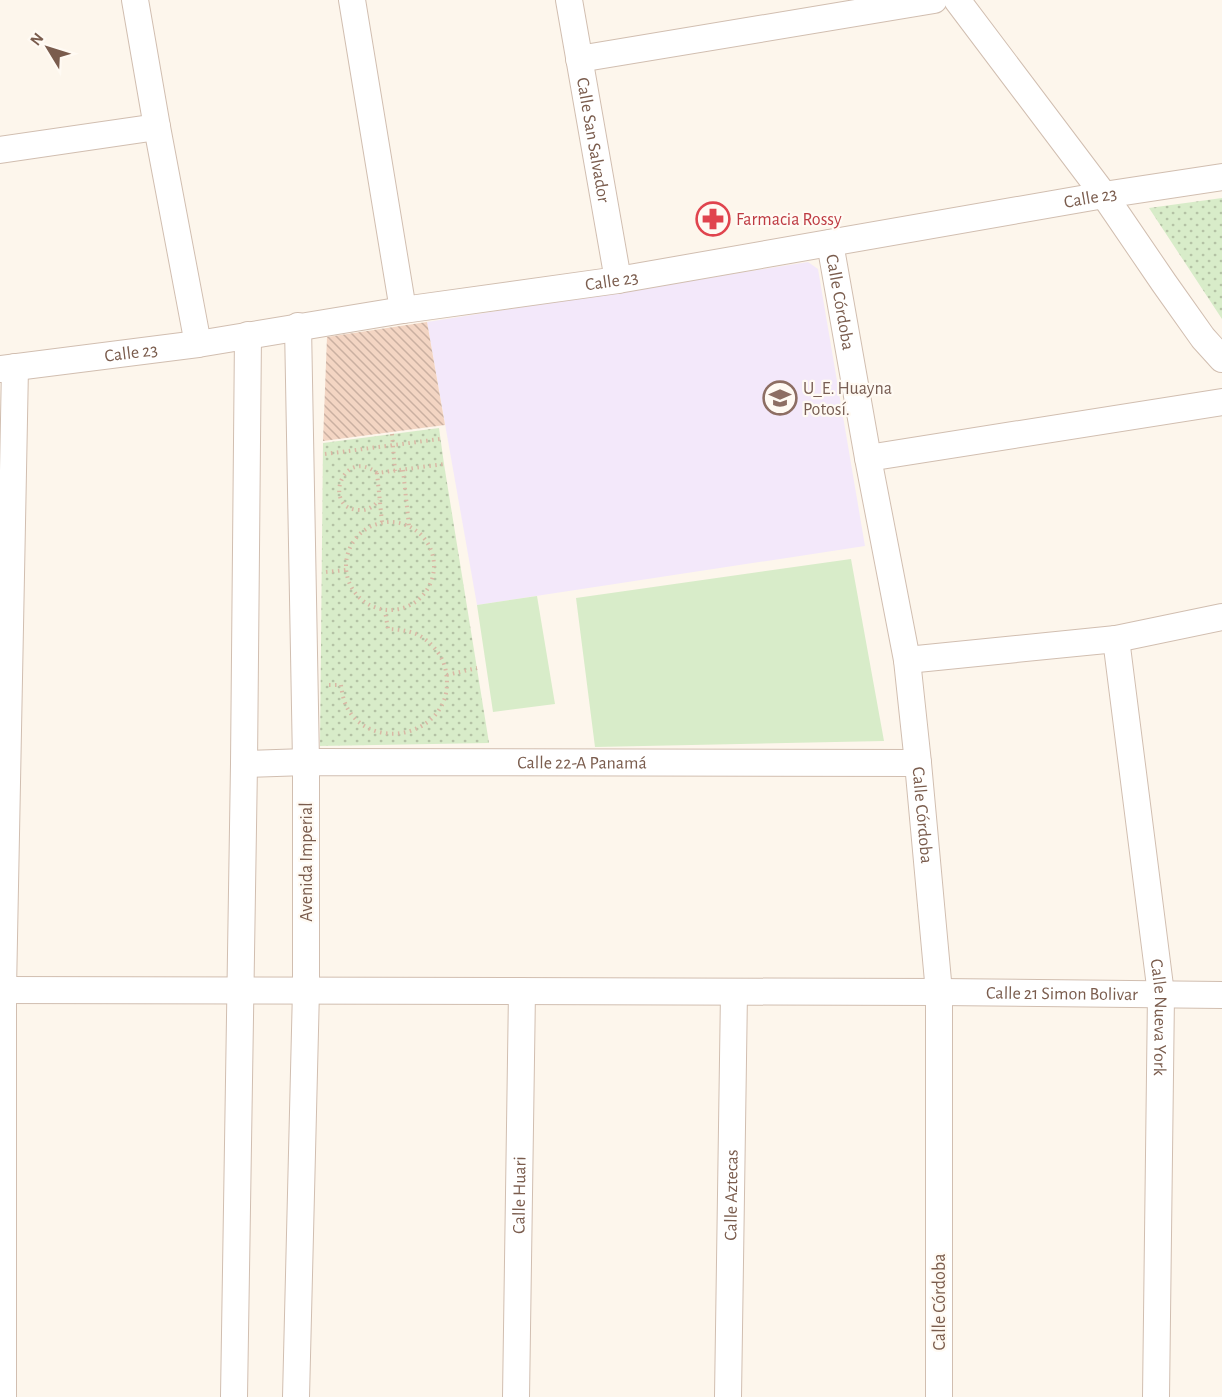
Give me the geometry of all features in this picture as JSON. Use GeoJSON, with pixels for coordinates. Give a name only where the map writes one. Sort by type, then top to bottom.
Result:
{"type":"FeatureCollection","features":[{"type":"Feature","properties":{"kind":"street"},"geometry":{"type":"LineString","coordinates":[[135,0],[198,344]]}},
{"type":"Feature","properties":{"kind":"street"},"geometry":{"type":"LineString","coordinates":[[352,0],[403,310]]}},
{"type":"Feature","properties":{"kind":"street","name":"Calle San Salvador"},"geometry":{"type":"LineString","coordinates":[[569,0],[618,280]]}},
{"type":"Feature","properties":{"kind":"street"},"geometry":{"type":"LineString","coordinates":[[579,59],[934,0]]}},
{"type":"Feature","properties":{"kind":"street"},"geometry":{"type":"LineString","coordinates":[[957,0],[1104,195],[1203,338],[1222,359]]}},
{"type":"Feature","properties":{"kind":"street"},"geometry":{"type":"LineString","coordinates":[[0,150],[157,127]]}},
{"type":"Feature","properties":{"kind":"street","name":"Calle 23"},"geometry":{"type":"LineString","coordinates":[[8,368],[198,344],[403,310],[618,280],[1104,195],[1222,177]]}},
{"type":"Feature","properties":{"kind":"street","name":"Calle Córdoba"},"geometry":{"type":"LineString","coordinates":[[830,243],[868,458],[908,660],[918,763],[939,992],[939,1397]]}},
{"type":"Feature","properties":{"kind":"street","name":"Avenida Imperial"},"geometry":{"type":"LineString","coordinates":[[296,1397],[306,990],[306,762],[298,326]]}},
{"type":"Feature","properties":{"kind":"street"},"geometry":{"type":"LineString","coordinates":[[234,1397],[248,335]]}},
{"type":"Feature","properties":{"kind":"street"},"geometry":{"type":"LineString","coordinates":[[3,1397],[1,990],[8,368]]}},
{"type":"Feature","properties":{"kind":"street"},"geometry":{"type":"LineString","coordinates":[[868,458],[1222,402]]}},
{"type":"Feature","properties":{"kind":"street"},"geometry":{"type":"LineString","coordinates":[[908,660],[1116,639],[1222,617]]}},
{"type":"Feature","properties":{"kind":"street","name":"Calle Nueva York"},"geometry":{"type":"LineString","coordinates":[[1116,639],[1161,994],[1156,1397]]}},
{"type":"Feature","properties":{"kind":"street","name":"Calle 22-A Panamá"},"geometry":{"type":"LineString","coordinates":[[244,764],[306,762],[918,763]]}},
{"type":"Feature","properties":{"kind":"street","name":"Calle 21 Simon Bolivar"},"geometry":{"type":"LineString","coordinates":[[1,990],[939,992],[1222,995]]}},
{"type":"Feature","properties":{"kind":"street","name":"Calle Huari"},"geometry":{"type":"LineString","coordinates":[[516,1397],[522,991]]}},
{"type":"Feature","properties":{"kind":"street","name":"Calle Aztecas"},"geometry":{"type":"LineString","coordinates":[[728,1397],[734,992]]}},
{"type":"Feature","properties":{"kind":"path"},"geometry":{"type":"LineString","coordinates":[[392,434],[395,471]]}},
{"type":"Feature","properties":{"kind":"path"},"geometry":{"type":"LineString","coordinates":[[300,458],[440,439]]}},
{"type":"Feature","properties":{"kind":"path"},"geometry":{"type":"LineString","coordinates":[[380,499],[369,509],[354,510],[339,495],[340,480],[349,469],[357,467],[364,466],[377,473],[444,464]]}},
{"type":"Feature","properties":{"kind":"path"},"geometry":{"type":"LineString","coordinates":[[403,470],[410,526]]}},
{"type":"Feature","properties":{"kind":"path"},"geometry":{"type":"LineString","coordinates":[[377,473],[382,522]]}},
{"type":"Feature","properties":{"kind":"path"},"geometry":{"type":"LineString","coordinates":[[382,522],[410,526],[421,534],[434,558],[434,572],[430,585],[422,597],[398,610],[385,610],[370,606],[358,597],[349,585],[346,570],[346,557],[355,539],[370,527],[382,522]]}},
{"type":"Feature","properties":{"kind":"path"},"geometry":{"type":"LineString","coordinates":[[341,684],[343,698],[359,722],[371,730],[384,734],[399,734],[415,730],[430,721],[441,708],[447,692],[447,675],[442,659],[433,645],[420,635],[404,630],[388,629],[385,610]]}},
{"type":"Feature","properties":{"kind":"path"},"geometry":{"type":"LineString","coordinates":[[447,675],[477,668]]}},
{"type":"Feature","properties":{"kind":"shaded area"},"geometry":{"type":"Polygon","coordinates":[[[808,262],[818,269],[865,546],[477,605],[427,322],[808,262]]]}},
{"type":"Feature","properties":{"kind":"green space"},"geometry":{"type":"Polygon","coordinates":[[[1222,198],[1222,319],[1149,208],[1222,198]]]}},
{"type":"Feature","properties":{"kind":"green space"},"geometry":{"type":"Polygon","coordinates":[[[439,428],[489,743],[320,746],[323,443],[439,428]]]}},
{"type":"Feature","properties":{"kind":"green space"},"geometry":{"type":"Polygon","coordinates":[[[851,559],[884,741],[595,747],[576,598],[851,559]]]}},
{"type":"Feature","properties":{"kind":"green space"},"geometry":{"type":"Polygon","coordinates":[[[537,596],[555,704],[493,712],[477,605],[537,596]]]}},
{"type":"Feature","properties":{"kind":"building"},"geometry":{"type":"Polygon","coordinates":[[[427,322],[445,425],[323,441],[327,337],[427,322]]]}},
{"type":"Feature","properties":{"kind":"place","name":"Farmacia Rossy"},"geometry":{"type":"Point","coordinates":[713,219]}},
{"type":"Feature","properties":{"kind":"place","name":"U_E. Huayna Potosí."},"geometry":{"type":"Point","coordinates":[780,398]}}]}
